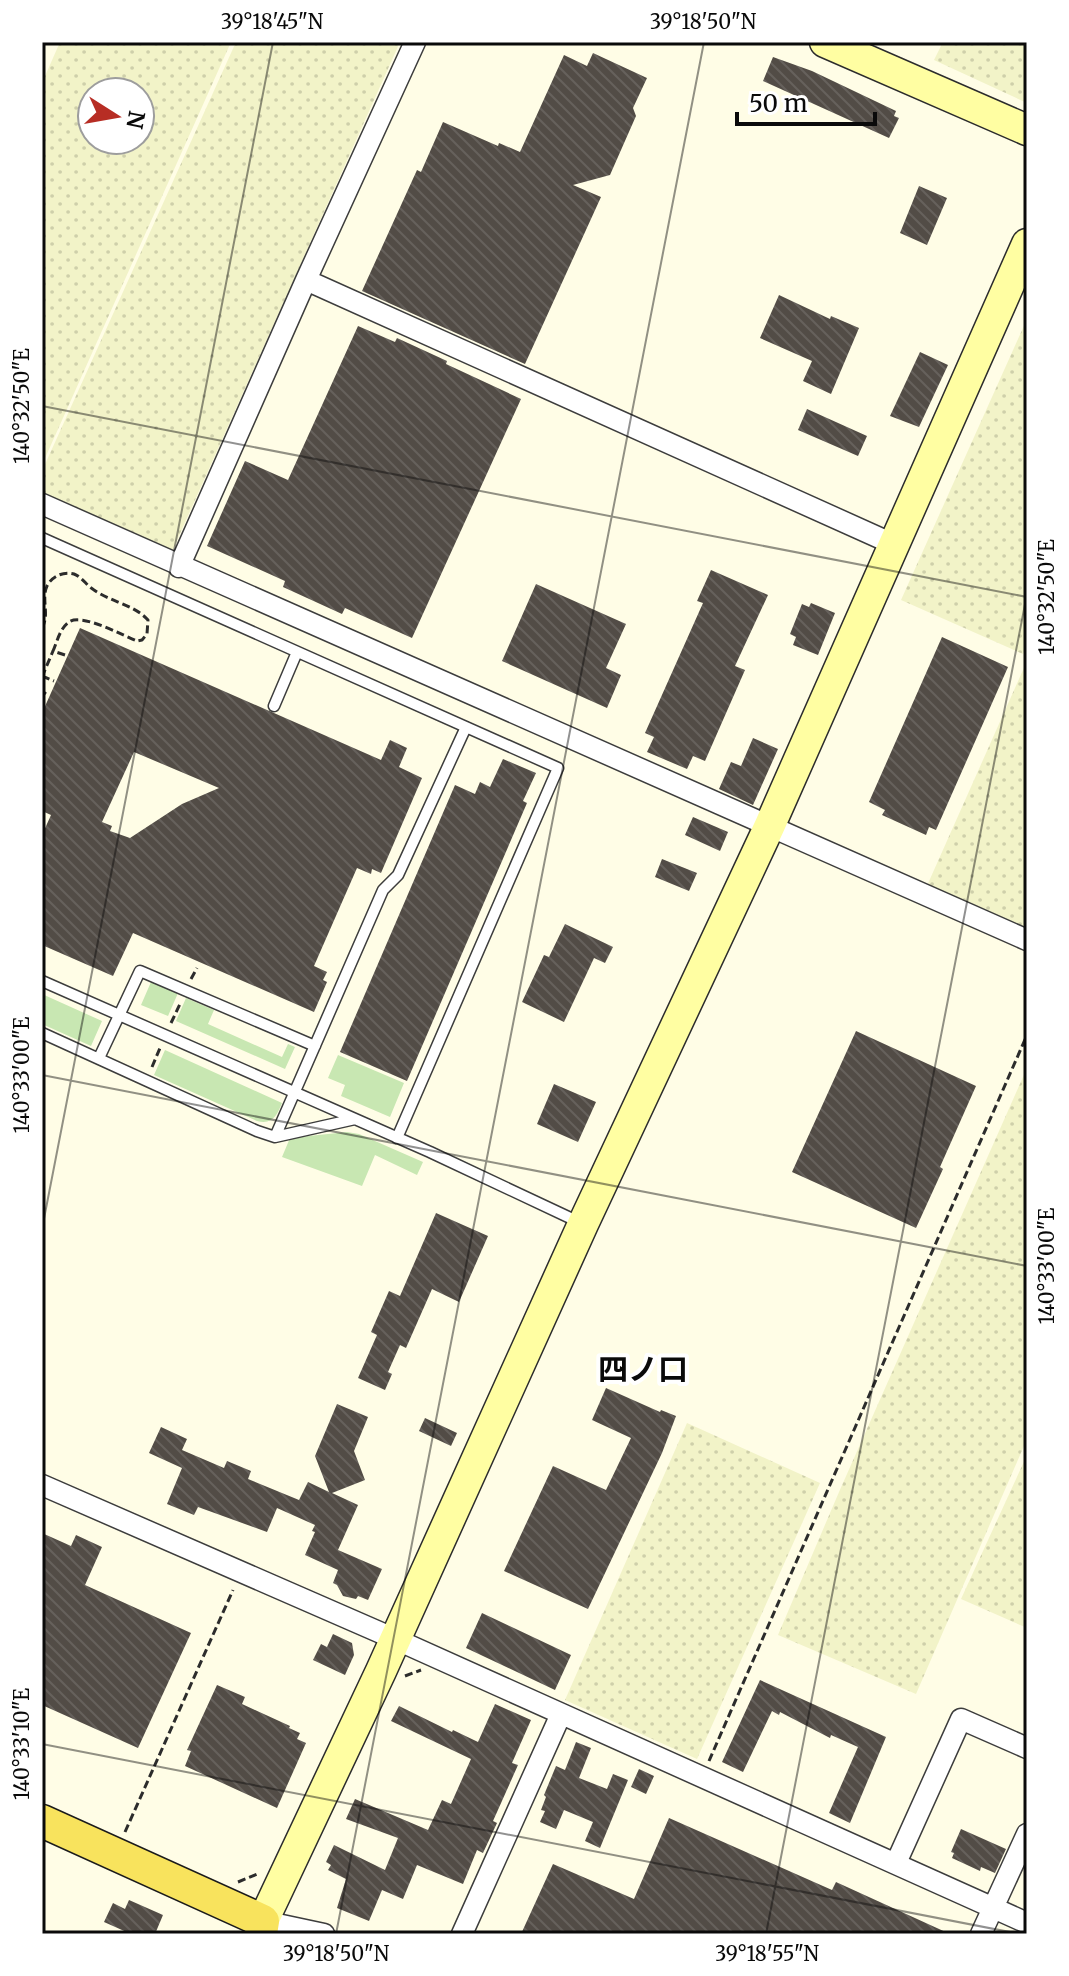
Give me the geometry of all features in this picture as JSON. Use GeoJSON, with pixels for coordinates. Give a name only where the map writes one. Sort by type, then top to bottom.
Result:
{"type":"FeatureCollection","features":[{"type":"Feature","properties":{"kind":"main road"},"geometry":{"type":"LineString","coordinates":[[42,1821],[262,1928]]}},
{"type":"Feature","properties":{"kind":"street"},"geometry":{"type":"LineString","coordinates":[[179,567],[415,42]]}},
{"type":"Feature","properties":{"kind":"street"},"geometry":{"type":"LineString","coordinates":[[825,42],[1027,130]]}},
{"type":"Feature","properties":{"kind":"street"},"geometry":{"type":"LineString","coordinates":[[324,1934],[262,1928],[583,1224],[770,825],[1027,244]]}},
{"type":"Feature","properties":{"kind":"street"},"geometry":{"type":"LineString","coordinates":[[306,280],[893,544]]}},
{"type":"Feature","properties":{"kind":"street"},"geometry":{"type":"LineString","coordinates":[[42,504],[1027,940]]}},
{"type":"Feature","properties":{"kind":"street"},"geometry":{"type":"LineString","coordinates":[[42,1485],[395,1639],[1027,1923]]}},
{"type":"Feature","properties":{"kind":"street"},"geometry":{"type":"LineString","coordinates":[[462,1934],[561,1714]]}},
{"type":"Feature","properties":{"kind":"street"},"geometry":{"type":"LineString","coordinates":[[896,1863],[961,1719],[1027,1748]]}},
{"type":"Feature","properties":{"kind":"street"},"geometry":{"type":"LineString","coordinates":[[981,1934],[1027,1834]]}},
{"type":"Feature","properties":{"kind":"lane"},"geometry":{"type":"LineString","coordinates":[[42,538],[558,768],[397,1138]]}},
{"type":"Feature","properties":{"kind":"lane"},"geometry":{"type":"LineString","coordinates":[[274,706],[297,652]]}},
{"type":"Feature","properties":{"kind":"lane"},"geometry":{"type":"LineString","coordinates":[[275,1137],[383,890],[398,875],[466,727]]}},
{"type":"Feature","properties":{"kind":"lane"},"geometry":{"type":"LineString","coordinates":[[99,1058],[140,971],[315,1046]]}},
{"type":"Feature","properties":{"kind":"lane"},"geometry":{"type":"LineString","coordinates":[[42,981],[583,1224]]}},
{"type":"Feature","properties":{"kind":"lane"},"geometry":{"type":"LineString","coordinates":[[42,1033],[275,1137],[355,1119]]}},
{"type":"Feature","properties":{"kind":"lane"},"geometry":{"type":"LineString","coordinates":[[287,1110],[290,1126],[302,1131]]}},
{"type":"Feature","properties":{"kind":"path"},"geometry":{"type":"LineString","coordinates":[[42,628],[46,621],[44,600],[47,586],[61,574],[73,574],[94,590],[141,612],[148,620],[147,634],[137,641],[81,618],[70,621],[63,629],[42,677],[54,681]]}},
{"type":"Feature","properties":{"kind":"path"},"geometry":{"type":"LineString","coordinates":[[53,651],[65,655]]}},
{"type":"Feature","properties":{"kind":"path"},"geometry":{"type":"LineString","coordinates":[[701,1777],[1027,1035]]}},
{"type":"Feature","properties":{"kind":"path"},"geometry":{"type":"LineString","coordinates":[[125,1832],[241,1572]]}},
{"type":"Feature","properties":{"kind":"path"},"geometry":{"type":"LineString","coordinates":[[398,1679],[429,1667]]}},
{"type":"Feature","properties":{"kind":"path"},"geometry":{"type":"LineString","coordinates":[[238,1882],[261,1872]]}},
{"type":"Feature","properties":{"kind":"green space"},"geometry":{"type":"Polygon","coordinates":[[[60,42],[231,42],[42,465],[42,83],[60,42]]]}},
{"type":"Feature","properties":{"kind":"green space"},"geometry":{"type":"Polygon","coordinates":[[[236,42],[400,42],[170,556],[42,497],[42,471],[236,42]]]}},
{"type":"Feature","properties":{"kind":"green space"},"geometry":{"type":"Polygon","coordinates":[[[943,42],[1027,42],[1027,103],[934,60],[943,42]]]}},
{"type":"Feature","properties":{"kind":"green space"},"geometry":{"type":"Polygon","coordinates":[[[1027,319],[1027,645],[1023,654],[901,600],[1027,319]]]}},
{"type":"Feature","properties":{"kind":"green space"},"geometry":{"type":"Polygon","coordinates":[[[1027,661],[1027,934],[926,888],[1027,661]]]}},
{"type":"Feature","properties":{"kind":"green space"},"geometry":{"type":"Polygon","coordinates":[[[151,982],[178,993],[168,1016],[141,1005],[151,982]]]}},
{"type":"Feature","properties":{"kind":"green space"},"geometry":{"type":"Polygon","coordinates":[[[42,994],[102,1021],[91,1046],[42,1024],[42,994]]]}},
{"type":"Feature","properties":{"kind":"green space"},"geometry":{"type":"Polygon","coordinates":[[[186,998],[214,1010],[208,1024],[282,1057],[288,1044],[295,1047],[285,1069],[176,1021],[186,998]]]}},
{"type":"Feature","properties":{"kind":"green space"},"geometry":{"type":"Polygon","coordinates":[[[165,1050],[282,1103],[274,1118],[257,1121],[154,1075],[165,1050]]]}},
{"type":"Feature","properties":{"kind":"green space"},"geometry":{"type":"Polygon","coordinates":[[[338,1055],[404,1083],[390,1117],[341,1096],[345,1085],[328,1078],[338,1055]]]}},
{"type":"Feature","properties":{"kind":"green space"},"geometry":{"type":"Polygon","coordinates":[[[1027,1068],[1027,1439],[916,1694],[778,1635],[1027,1068]]]}},
{"type":"Feature","properties":{"kind":"green space"},"geometry":{"type":"Polygon","coordinates":[[[347,1132],[359,1134],[423,1162],[417,1175],[375,1155],[362,1186],[282,1157],[290,1138],[347,1132]]]}},
{"type":"Feature","properties":{"kind":"green space"},"geometry":{"type":"Polygon","coordinates":[[[687,1423],[820,1483],[697,1759],[565,1700],[687,1423]]]}},
{"type":"Feature","properties":{"kind":"green space"},"geometry":{"type":"Polygon","coordinates":[[[1027,1455],[1027,1628],[961,1599],[1027,1455]]]}},
{"type":"Feature","properties":{"kind":"building"},"geometry":{"type":"Polygon","coordinates":[[[593,53],[647,78],[633,108],[636,116],[610,175],[573,185],[601,197],[525,364],[362,291],[417,170],[421,172],[443,122],[520,152],[564,55],[587,66],[593,53]]]}},
{"type":"Feature","properties":{"kind":"building"},"geometry":{"type":"Polygon","coordinates":[[[773,57],[812,71],[896,111],[894,116],[899,118],[889,138],[763,81],[773,57]]]}},
{"type":"Feature","properties":{"kind":"building"},"geometry":{"type":"Polygon","coordinates":[[[919,186],[947,198],[927,245],[900,233],[919,186]]]}},
{"type":"Feature","properties":{"kind":"building"},"geometry":{"type":"Polygon","coordinates":[[[779,295],[830,319],[831,316],[859,328],[831,394],[803,381],[812,361],[760,338],[779,295]]]}},
{"type":"Feature","properties":{"kind":"building"},"geometry":{"type":"Polygon","coordinates":[[[358,326],[395,342],[397,338],[521,399],[412,638],[345,608],[342,614],[283,587],[285,581],[207,546],[245,461],[288,480],[358,326]]]}},
{"type":"Feature","properties":{"kind":"building"},"geometry":{"type":"Polygon","coordinates":[[[920,352],[948,365],[919,427],[890,416],[920,352]]]}},
{"type":"Feature","properties":{"kind":"building"},"geometry":{"type":"Polygon","coordinates":[[[807,409],[867,436],[858,456],[798,430],[807,409]]]}},
{"type":"Feature","properties":{"kind":"building"},"geometry":{"type":"Polygon","coordinates":[[[711,570],[768,595],[735,666],[745,670],[705,761],[693,756],[687,769],[647,752],[654,737],[645,733],[703,603],[697,601],[711,570]]]}},
{"type":"Feature","properties":{"kind":"building"},"geometry":{"type":"Polygon","coordinates":[[[536,584],[626,624],[606,668],[621,675],[607,708],[502,661],[536,584]]]}},
{"type":"Feature","properties":{"kind":"building"},"geometry":{"type":"Polygon","coordinates":[[[811,603],[835,613],[818,655],[793,645],[796,637],[790,634],[802,604],[809,607],[811,603]]]}},
{"type":"Feature","properties":{"kind":"building"},"geometry":{"type":"Polygon","coordinates":[[[80,628],[381,760],[390,740],[407,748],[399,767],[422,778],[381,873],[372,869],[371,874],[357,868],[314,966],[327,972],[323,980],[327,982],[314,1012],[133,933],[113,976],[42,945],[42,835],[51,815],[42,811],[42,713],[80,628]],[[134,752],[102,822],[112,826],[110,831],[130,838],[182,804],[219,788],[134,752]]]}},
{"type":"Feature","properties":{"kind":"building"},"geometry":{"type":"Polygon","coordinates":[[[942,637],[1008,667],[936,830],[929,827],[926,835],[882,815],[885,810],[869,802],[942,637]]]}},
{"type":"Feature","properties":{"kind":"building"},"geometry":{"type":"Polygon","coordinates":[[[753,738],[778,749],[753,805],[719,789],[731,762],[741,766],[753,738]]]}},
{"type":"Feature","properties":{"kind":"building"},"geometry":{"type":"Polygon","coordinates":[[[503,759],[536,773],[523,801],[527,803],[407,1081],[340,1052],[455,785],[475,794],[480,782],[490,787],[503,759]]]}},
{"type":"Feature","properties":{"kind":"building"},"geometry":{"type":"Polygon","coordinates":[[[693,817],[728,832],[720,851],[685,835],[693,817]]]}},
{"type":"Feature","properties":{"kind":"building"},"geometry":{"type":"Polygon","coordinates":[[[662,859],[697,873],[689,891],[655,877],[662,859]]]}},
{"type":"Feature","properties":{"kind":"building"},"geometry":{"type":"Polygon","coordinates":[[[565,924],[613,947],[605,963],[594,958],[564,1022],[522,1002],[544,955],[549,957],[565,924]]]}},
{"type":"Feature","properties":{"kind":"building"},"geometry":{"type":"Polygon","coordinates":[[[856,1031],[976,1086],[916,1228],[792,1172],[856,1031]]]}},
{"type":"Feature","properties":{"kind":"building"},"geometry":{"type":"Polygon","coordinates":[[[554,1084],[596,1102],[578,1142],[537,1124],[554,1084]]]}},
{"type":"Feature","properties":{"kind":"building"},"geometry":{"type":"Polygon","coordinates":[[[436,1213],[488,1236],[459,1302],[432,1289],[406,1348],[400,1345],[388,1372],[392,1374],[385,1390],[358,1378],[377,1335],[371,1332],[389,1291],[400,1296],[436,1213]]]}},
{"type":"Feature","properties":{"kind":"building"},"geometry":{"type":"Polygon","coordinates":[[[606,1388],[676,1416],[662,1453],[588,1609],[504,1571],[553,1466],[606,1490],[631,1438],[592,1420],[606,1388]]]}},
{"type":"Feature","properties":{"kind":"building"},"geometry":{"type":"Polygon","coordinates":[[[337,1404],[368,1417],[354,1451],[365,1480],[332,1493],[358,1505],[338,1550],[382,1569],[368,1600],[343,1596],[333,1583],[338,1570],[305,1555],[315,1525],[277,1508],[267,1532],[198,1507],[194,1515],[167,1504],[182,1468],[149,1453],[161,1427],[187,1439],[182,1450],[224,1468],[227,1461],[251,1471],[248,1479],[299,1500],[308,1482],[329,1492],[315,1456],[337,1404]]]}},
{"type":"Feature","properties":{"kind":"building"},"geometry":{"type":"Polygon","coordinates":[[[425,1418],[457,1433],[451,1446],[419,1431],[425,1418]]]}},
{"type":"Feature","properties":{"kind":"building"},"geometry":{"type":"Polygon","coordinates":[[[42,1533],[71,1546],[76,1535],[102,1547],[85,1585],[191,1633],[138,1748],[42,1705],[42,1533]]]}},
{"type":"Feature","properties":{"kind":"building"},"geometry":{"type":"Polygon","coordinates":[[[482,1613],[571,1655],[555,1690],[466,1648],[482,1613]]]}},
{"type":"Feature","properties":{"kind":"building"},"geometry":{"type":"Polygon","coordinates":[[[333,1634],[352,1643],[354,1655],[345,1675],[313,1660],[321,1644],[327,1647],[333,1634]]]}},
{"type":"Feature","properties":{"kind":"building"},"geometry":{"type":"Polygon","coordinates":[[[760,1680],[886,1737],[850,1823],[829,1813],[858,1747],[831,1735],[830,1738],[780,1712],[779,1715],[772,1711],[743,1772],[722,1762],[760,1680]]]}},
{"type":"Feature","properties":{"kind":"building"},"geometry":{"type":"Polygon","coordinates":[[[217,1685],[245,1697],[242,1704],[290,1726],[300,1733],[297,1739],[306,1743],[277,1808],[185,1766],[191,1751],[187,1750],[217,1685]]]}},
{"type":"Feature","properties":{"kind":"building"},"geometry":{"type":"Polygon","coordinates":[[[495,1704],[531,1720],[512,1763],[518,1765],[493,1821],[497,1823],[483,1853],[477,1850],[463,1884],[417,1865],[403,1899],[382,1890],[369,1921],[337,1908],[346,1879],[328,1870],[331,1865],[326,1862],[334,1845],[385,1870],[398,1838],[346,1819],[355,1799],[428,1830],[442,1800],[451,1804],[471,1759],[391,1721],[399,1706],[478,1742],[495,1704]]]}},
{"type":"Feature","properties":{"kind":"building"},"geometry":{"type":"Polygon","coordinates":[[[576,1742],[591,1748],[579,1778],[607,1789],[613,1774],[628,1780],[600,1848],[585,1841],[593,1822],[564,1810],[556,1829],[540,1822],[545,1811],[541,1810],[544,1795],[556,1766],[565,1770],[576,1742]]]}},
{"type":"Feature","properties":{"kind":"building"},"geometry":{"type":"Polygon","coordinates":[[[639,1769],[654,1776],[646,1794],[631,1787],[639,1769]]]}},
{"type":"Feature","properties":{"kind":"building"},"geometry":{"type":"Polygon","coordinates":[[[669,1818],[832,1890],[836,1882],[950,1934],[521,1934],[553,1864],[634,1899],[669,1818]]]}},
{"type":"Feature","properties":{"kind":"building"},"geometry":{"type":"Polygon","coordinates":[[[961,1829],[1006,1849],[995,1873],[981,1867],[980,1871],[952,1858],[954,1853],[951,1852],[961,1829]]]}},
{"type":"Feature","properties":{"kind":"building"},"geometry":{"type":"Polygon","coordinates":[[[129,1900],[163,1915],[155,1934],[131,1934],[104,1922],[113,1903],[125,1909],[129,1900]]]}},
{"type":"Feature","properties":{"kind":"district","name":"四ノ口"},"geometry":{"type":"Point","coordinates":[643,1370]}}]}
